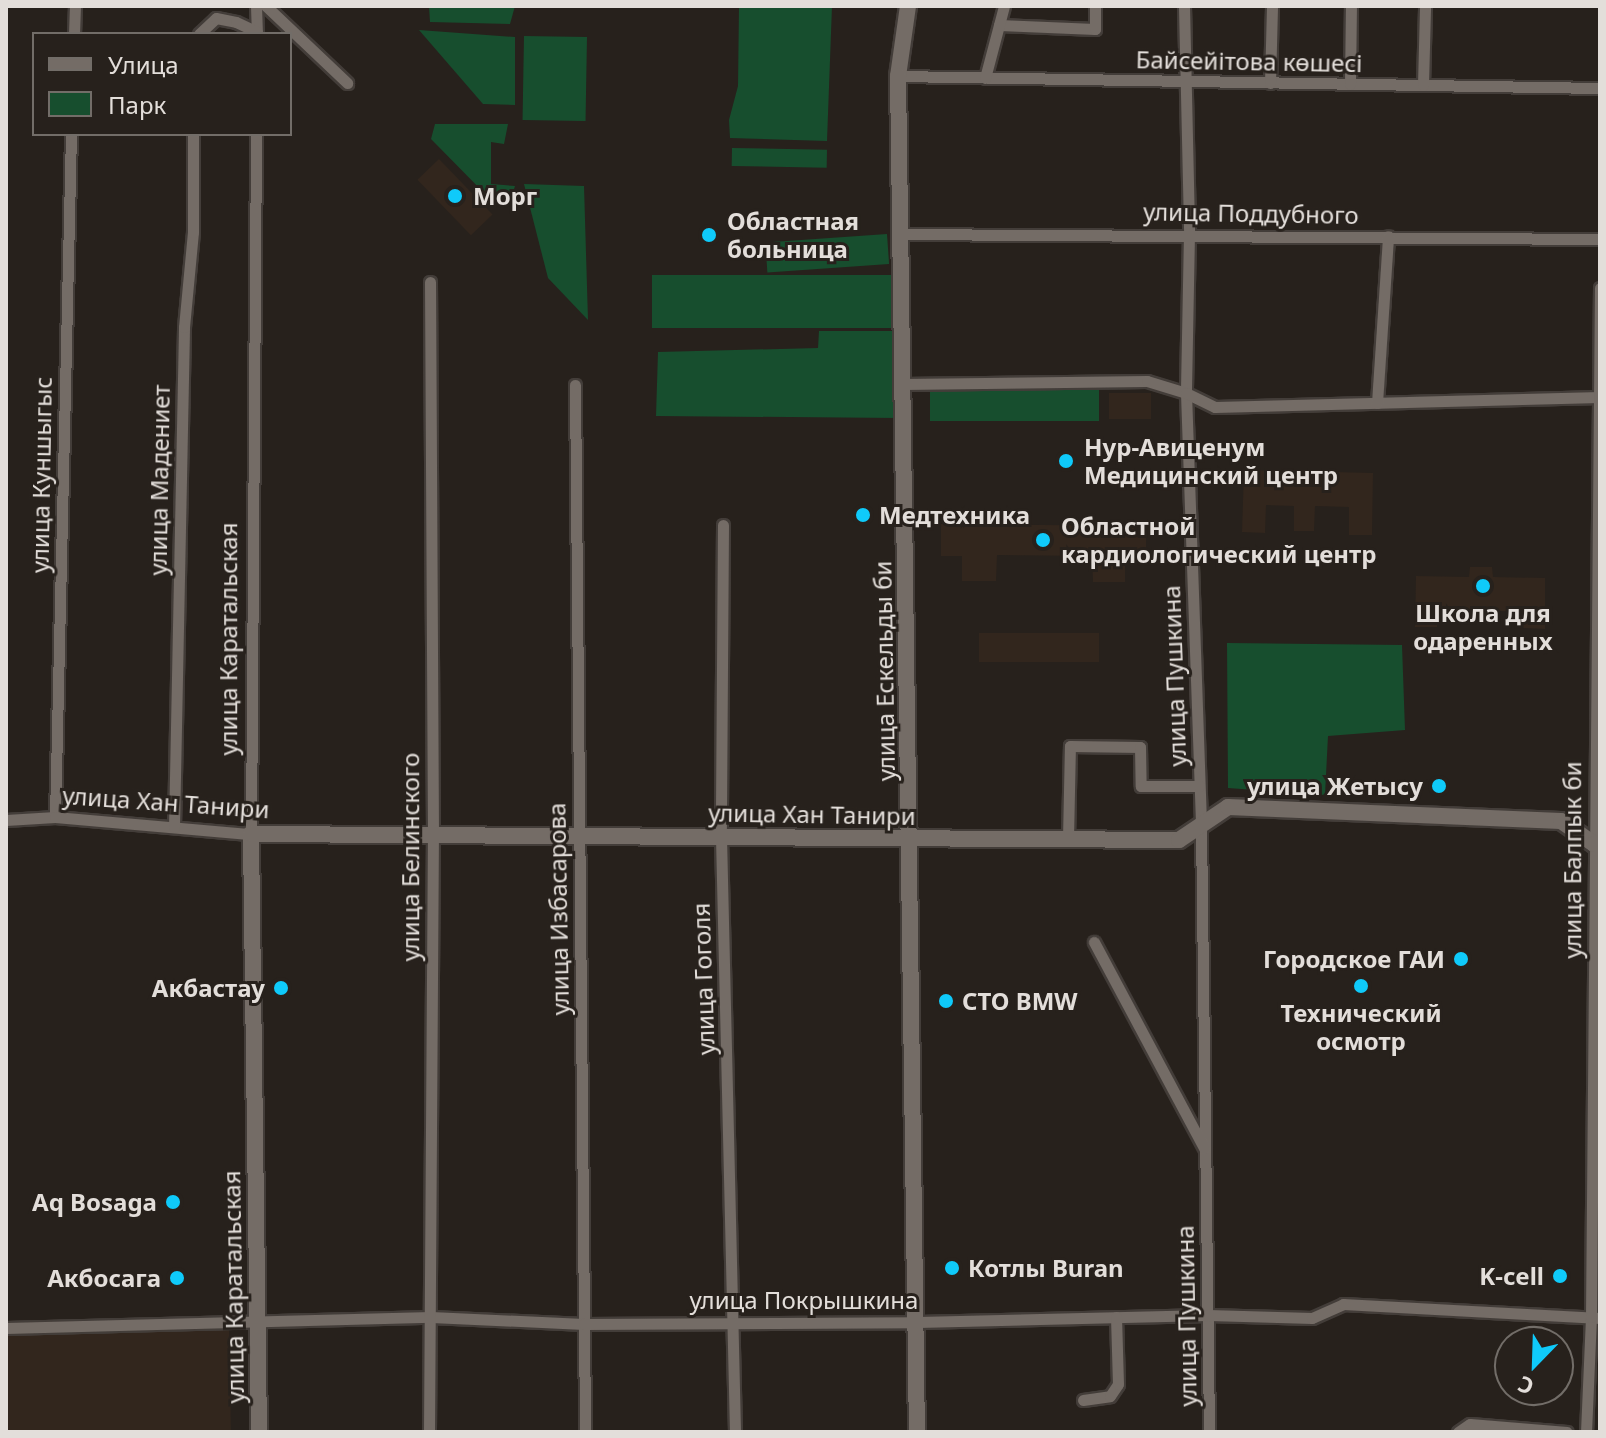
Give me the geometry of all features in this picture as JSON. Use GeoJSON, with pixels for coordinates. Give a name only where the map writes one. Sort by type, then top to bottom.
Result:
{"type":"FeatureCollection","features":[{"type":"Feature","properties":{"kind":"street"},"geometry":{"type":"LineString","coordinates":[[74,32],[75,6]]}},
{"type":"Feature","properties":{"kind":"street"},"geometry":{"type":"LineString","coordinates":[[256,6],[257,32]]}},
{"type":"Feature","properties":{"kind":"street"},"geometry":{"type":"LineString","coordinates":[[266,6],[347,83]]}},
{"type":"Feature","properties":{"kind":"street","name":"улица Ескельды би"},"geometry":{"type":"LineString","coordinates":[[908,6],[898,76],[918,1322],[917,1432]]}},
{"type":"Feature","properties":{"kind":"street"},"geometry":{"type":"LineString","coordinates":[[985,78],[1004,6]]}},
{"type":"Feature","properties":{"kind":"street"},"geometry":{"type":"LineString","coordinates":[[999,25],[1095,29],[1095,6]]}},
{"type":"Feature","properties":{"kind":"street","name":"улица Пушкина"},"geometry":{"type":"LineString","coordinates":[[1184,6],[1189,233],[1186,393],[1201,827],[1209,1432]]}},
{"type":"Feature","properties":{"kind":"street"},"geometry":{"type":"LineString","coordinates":[[1270,83],[1272,6]]}},
{"type":"Feature","properties":{"kind":"street"},"geometry":{"type":"LineString","coordinates":[[1350,84],[1351,6]]}},
{"type":"Feature","properties":{"kind":"street"},"geometry":{"type":"LineString","coordinates":[[1423,85],[1425,6]]}},
{"type":"Feature","properties":{"kind":"street"},"geometry":{"type":"LineString","coordinates":[[201,32],[216,18],[236,22],[255,32]]}},
{"type":"Feature","properties":{"kind":"street","name":"Байсейітова көшесі"},"geometry":{"type":"LineString","coordinates":[[898,76],[1600,88]]}},
{"type":"Feature","properties":{"kind":"street","name":"улица Куншыгыс"},"geometry":{"type":"LineString","coordinates":[[55,817],[71,136]]}},
{"type":"Feature","properties":{"kind":"street","name":"улица Мадениет"},"geometry":{"type":"LineString","coordinates":[[174,827],[184,327],[193,232],[193,136]]}},
{"type":"Feature","properties":{"kind":"street","name":"улица Каратальская"},"geometry":{"type":"LineString","coordinates":[[256,136],[251,834],[259,1432]]}},
{"type":"Feature","properties":{"kind":"street","name":"улица Поддубного"},"geometry":{"type":"LineString","coordinates":[[901,234],[1189,233],[1600,239]]}},
{"type":"Feature","properties":{"kind":"street"},"geometry":{"type":"LineString","coordinates":[[1377,403],[1388,236]]}},
{"type":"Feature","properties":{"kind":"street","name":"улица Белинского"},"geometry":{"type":"LineString","coordinates":[[429,1432],[433,835],[430,282]]}},
{"type":"Feature","properties":{"kind":"street","name":"улица Балпык би"},"geometry":{"type":"LineString","coordinates":[[1586,1432],[1595,1317],[1600,288]]}},
{"type":"Feature","properties":{"kind":"street"},"geometry":{"type":"LineString","coordinates":[[903,384],[1147,381],[1186,393],[1215,407],[1599,397]]}},
{"type":"Feature","properties":{"kind":"street","name":"улица Избасарова"},"geometry":{"type":"LineString","coordinates":[[575,385],[585,1432]]}},
{"type":"Feature","properties":{"kind":"street","name":"улица Гоголя"},"geometry":{"type":"LineString","coordinates":[[723,525],[721,837],[735,1323],[735,1432]]}},
{"type":"Feature","properties":{"kind":"street"},"geometry":{"type":"LineString","coordinates":[[1068,839],[1070,746],[1140,747],[1141,786],[1199,786]]}},
{"type":"Feature","properties":{"kind":"street","name":"улица Хан Танири"},"geometry":{"type":"LineString","coordinates":[[6,820],[55,817],[251,834],[1179,840],[1228,807],[1561,821],[1597,844]]}},
{"type":"Feature","properties":{"kind":"street","name":"улица Пушкина"},"geometry":{"type":"LineString","coordinates":[[1094,942],[1206,1152]]}},
{"type":"Feature","properties":{"kind":"street","name":"улица Покрышкина"},"geometry":{"type":"LineString","coordinates":[[6,1328],[431,1317],[584,1324],[918,1322],[1208,1315],[1312,1318],[1343,1304],[1595,1317]]}},
{"type":"Feature","properties":{"kind":"street"},"geometry":{"type":"LineString","coordinates":[[1083,1400],[1110,1396],[1118,1384],[1116,1317]]}},
{"type":"Feature","properties":{"kind":"street"},"geometry":{"type":"LineString","coordinates":[[1458,1432],[1470,1424],[1567,1432]]}},
{"type":"Feature","properties":{"kind":"shaded area"},"geometry":{"type":"Polygon","coordinates":[[[439,159],[492,214],[471,235],[417,180],[439,159]]]}},
{"type":"Feature","properties":{"kind":"shaded area"},"geometry":{"type":"Polygon","coordinates":[[[1109,393],[1151,393],[1151,419],[1109,419],[1109,393]]]}},
{"type":"Feature","properties":{"kind":"shaded area"},"geometry":{"type":"Polygon","coordinates":[[[1244,470],[1373,473],[1372,535],[1349,535],[1349,507],[1315,506],[1314,531],[1294,531],[1294,506],[1266,505],[1265,533],[1242,532],[1244,470]]]}},
{"type":"Feature","properties":{"kind":"shaded area","name":"Областной кардиологический центр"},"geometry":{"type":"Polygon","coordinates":[[[941,524],[1146,526],[1146,556],[1125,556],[1125,582],[1093,582],[1092,556],[997,555],[996,581],[962,581],[962,556],[941,556],[941,524]]]}},
{"type":"Feature","properties":{"kind":"shaded area"},"geometry":{"type":"Polygon","coordinates":[[[1470,567],[1492,567],[1493,577],[1545,578],[1545,629],[1522,628],[1521,612],[1499,611],[1498,619],[1437,619],[1437,627],[1415,627],[1416,576],[1469,577],[1470,567]]]}},
{"type":"Feature","properties":{"kind":"shaded area"},"geometry":{"type":"Polygon","coordinates":[[[979,633],[1099,633],[1099,662],[979,662],[979,633]]]}},
{"type":"Feature","properties":{"kind":"shaded area"},"geometry":{"type":"Polygon","coordinates":[[[229,1322],[231,1432],[8,1432],[6,1326],[229,1322]]]}},
{"type":"Feature","properties":{"kind":"green space"},"geometry":{"type":"Polygon","coordinates":[[[429,6],[515,6],[510,24],[430,22],[429,6]]]}},
{"type":"Feature","properties":{"kind":"green space"},"geometry":{"type":"Polygon","coordinates":[[[739,6],[832,6],[827,141],[730,138],[729,120],[738,86],[739,6]]]}},
{"type":"Feature","properties":{"kind":"green space"},"geometry":{"type":"Polygon","coordinates":[[[419,30],[515,37],[515,105],[483,104],[419,30]]]}},
{"type":"Feature","properties":{"kind":"green space"},"geometry":{"type":"Polygon","coordinates":[[[524,36],[587,37],[586,121],[523,120],[524,36]]]}},
{"type":"Feature","properties":{"kind":"green space"},"geometry":{"type":"Polygon","coordinates":[[[435,124],[508,124],[504,144],[491,142],[491,184],[515,186],[511,199],[502,205],[490,199],[431,139],[435,124]]]}},
{"type":"Feature","properties":{"kind":"green space"},"geometry":{"type":"Polygon","coordinates":[[[732,148],[827,150],[827,168],[732,166],[732,148]]]}},
{"type":"Feature","properties":{"kind":"green space"},"geometry":{"type":"Polygon","coordinates":[[[524,184],[584,186],[588,320],[548,278],[524,184]]]}},
{"type":"Feature","properties":{"kind":"green space"},"geometry":{"type":"Polygon","coordinates":[[[887,234],[889,264],[767,272],[765,243],[887,234]]]}},
{"type":"Feature","properties":{"kind":"green space"},"geometry":{"type":"Polygon","coordinates":[[[652,275],[897,275],[897,328],[652,328],[652,275]]]}},
{"type":"Feature","properties":{"kind":"green space"},"geometry":{"type":"Polygon","coordinates":[[[819,331],[898,331],[899,418],[656,416],[658,352],[818,348],[819,331]]]}},
{"type":"Feature","properties":{"kind":"green space"},"geometry":{"type":"Polygon","coordinates":[[[930,388],[1099,388],[1099,421],[930,421],[930,388]]]}},
{"type":"Feature","properties":{"kind":"green space"},"geometry":{"type":"Polygon","coordinates":[[[1227,643],[1402,645],[1405,730],[1328,736],[1325,795],[1228,788],[1227,643]]]}},
{"type":"Feature","properties":{"kind":"place","name":"Морг"},"geometry":{"type":"Point","coordinates":[455,196]}},
{"type":"Feature","properties":{"kind":"place","name":"Областная больница"},"geometry":{"type":"Point","coordinates":[709,235]}},
{"type":"Feature","properties":{"kind":"place","name":"Нур-Авиценум Медицинский центр"},"geometry":{"type":"Point","coordinates":[1066,461]}},
{"type":"Feature","properties":{"kind":"place","name":"Медтехника"},"geometry":{"type":"Point","coordinates":[863,515]}},
{"type":"Feature","properties":{"kind":"place","name":"Областной кардиологический центр"},"geometry":{"type":"Point","coordinates":[1043,540]}},
{"type":"Feature","properties":{"kind":"place","name":"Школа для одаренных"},"geometry":{"type":"Point","coordinates":[1483,586]}},
{"type":"Feature","properties":{"kind":"place","name":"улица Жетысу"},"geometry":{"type":"Point","coordinates":[1439,786]}},
{"type":"Feature","properties":{"kind":"place","name":"Городское ГАИ"},"geometry":{"type":"Point","coordinates":[1461,959]}},
{"type":"Feature","properties":{"kind":"place","name":"Технический осмотр"},"geometry":{"type":"Point","coordinates":[1361,986]}},
{"type":"Feature","properties":{"kind":"place","name":"Акбастау"},"geometry":{"type":"Point","coordinates":[281,988]}},
{"type":"Feature","properties":{"kind":"place","name":"СТО BMW"},"geometry":{"type":"Point","coordinates":[946,1001]}},
{"type":"Feature","properties":{"kind":"place","name":"Aq Bosaga"},"geometry":{"type":"Point","coordinates":[173,1202]}},
{"type":"Feature","properties":{"kind":"place","name":"Котлы Buran"},"geometry":{"type":"Point","coordinates":[952,1268]}},
{"type":"Feature","properties":{"kind":"place","name":"K-cell"},"geometry":{"type":"Point","coordinates":[1560,1276]}},
{"type":"Feature","properties":{"kind":"place","name":"Акбосага"},"geometry":{"type":"Point","coordinates":[177,1278]}}]}
